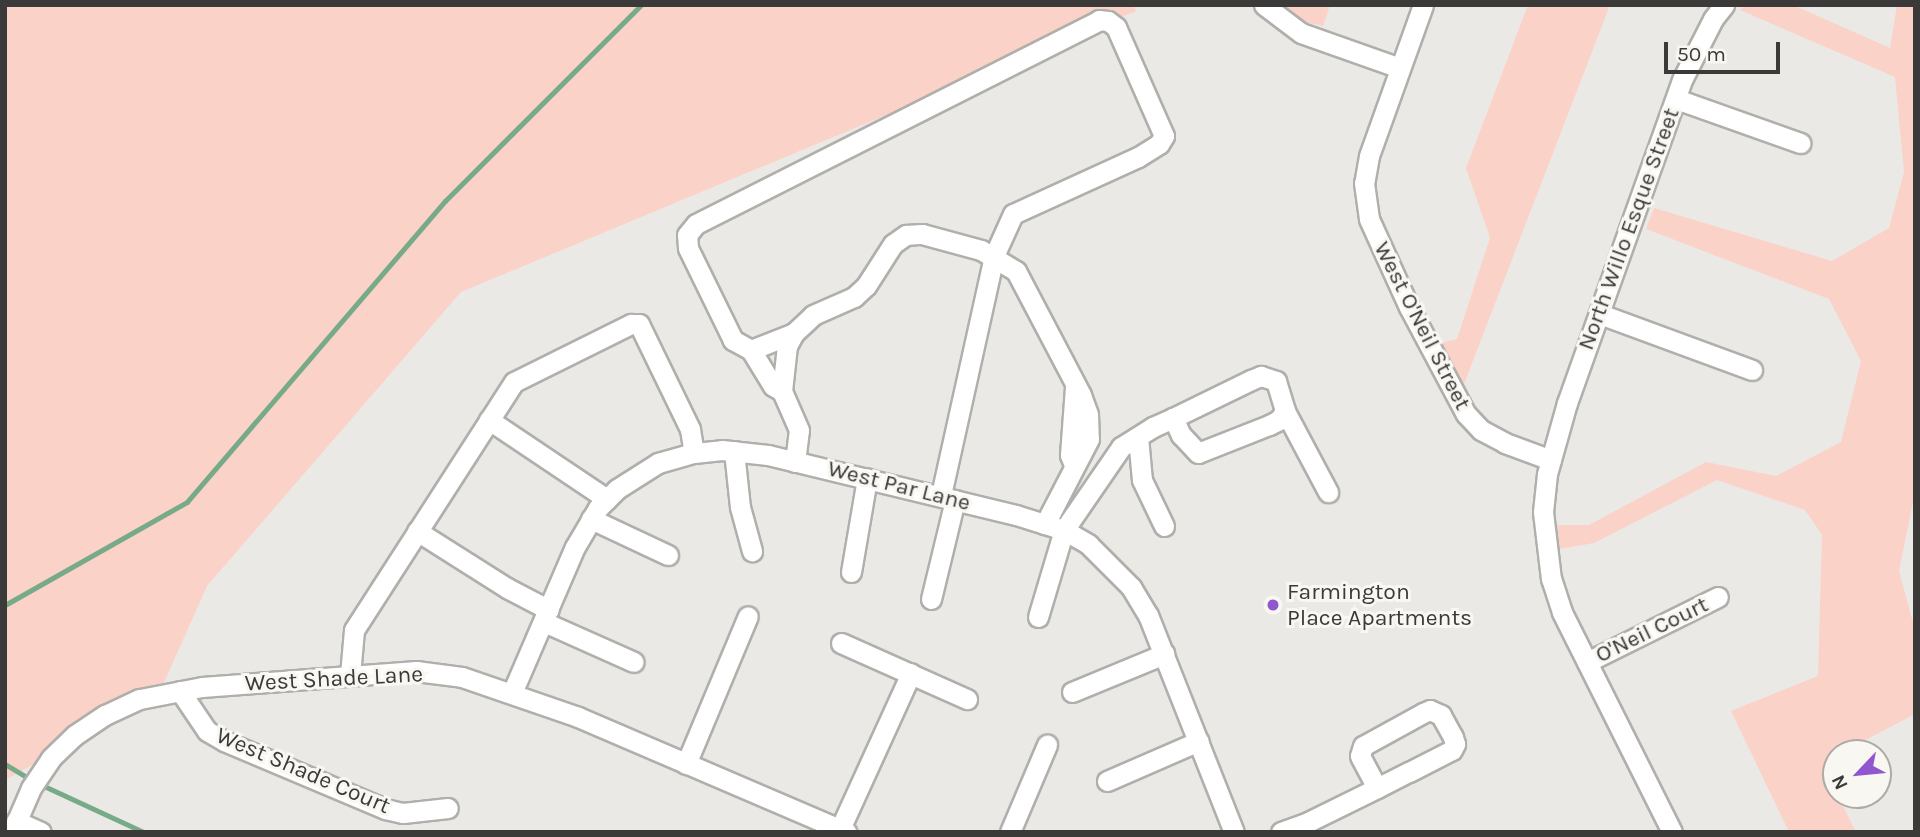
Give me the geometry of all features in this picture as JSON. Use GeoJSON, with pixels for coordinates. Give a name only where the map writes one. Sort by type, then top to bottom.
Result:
{"type":"FeatureCollection","features":[{"type":"Feature","properties":{"kind":"street"},"geometry":{"type":"LineString","coordinates":[[1264,5],[1301,33],[1400,68]]}},
{"type":"Feature","properties":{"kind":"street","name":"West O'Neil Street"},"geometry":{"type":"LineString","coordinates":[[1423,5],[1369,156],[1364,183],[1365,202],[1379,244],[1466,414],[1481,430],[1505,443],[1551,460]]}},
{"type":"Feature","properties":{"kind":"street","name":"North Willo Esque Street"},"geometry":{"type":"LineString","coordinates":[[1551,460],[1567,403],[1676,99],[1696,49],[1724,5]]}},
{"type":"Feature","properties":{"kind":"street"},"geometry":{"type":"LineString","coordinates":[[782,391],[774,386],[751,350],[733,340],[692,262],[687,235],[696,224],[1099,20],[1108,20],[1116,27],[1164,136],[1159,144],[1138,157],[1013,214],[994,256],[931,599]]}},
{"type":"Feature","properties":{"kind":"street"},"geometry":{"type":"LineString","coordinates":[[1676,99],[1800,143]]}},
{"type":"Feature","properties":{"kind":"street"},"geometry":{"type":"LineString","coordinates":[[795,461],[799,430],[782,391],[788,346],[794,333],[813,315],[854,297],[866,286],[893,244],[906,236],[922,234],[994,256],[1016,271],[1088,414],[1089,439],[1045,524]]}},
{"type":"Feature","properties":{"kind":"street"},"geometry":{"type":"LineString","coordinates":[[1600,314],[1752,370]]}},
{"type":"Feature","properties":{"kind":"street"},"geometry":{"type":"LineString","coordinates":[[349,675],[354,630],[514,382],[631,324],[639,324],[690,429],[694,453]]}},
{"type":"Feature","properties":{"kind":"street"},"geometry":{"type":"LineString","coordinates":[[751,350],[794,333]]}},
{"type":"Feature","properties":{"kind":"street"},"geometry":{"type":"LineString","coordinates":[[1038,617],[1064,530],[1121,447],[1173,418],[1261,376],[1276,381],[1286,411],[1328,492]]}},
{"type":"Feature","properties":{"kind":"street"},"geometry":{"type":"LineString","coordinates":[[1173,418],[1181,435],[1198,453],[1269,425],[1279,420],[1286,411]]}},
{"type":"Feature","properties":{"kind":"street"},"geometry":{"type":"LineString","coordinates":[[489,420],[607,499]]}},
{"type":"Feature","properties":{"kind":"street"},"geometry":{"type":"LineString","coordinates":[[1138,437],[1142,480],[1164,526]]}},
{"type":"Feature","properties":{"kind":"street"},"geometry":{"type":"LineString","coordinates":[[734,451],[740,507],[752,551]]}},
{"type":"Feature","properties":{"kind":"street","name":"West Par Lane"},"geometry":{"type":"LineString","coordinates":[[512,693],[575,547],[591,519],[607,499],[636,474],[658,463],[694,453],[734,451],[795,461],[1045,524],[1064,530],[1096,550],[1131,587],[1148,615],[1234,832]]}},
{"type":"Feature","properties":{"kind":"street"},"geometry":{"type":"LineString","coordinates":[[1551,460],[1543,512],[1551,579],[1562,612],[1672,832]]}},
{"type":"Feature","properties":{"kind":"street"},"geometry":{"type":"LineString","coordinates":[[851,572],[867,478]]}},
{"type":"Feature","properties":{"kind":"street"},"geometry":{"type":"LineString","coordinates":[[591,519],[668,555]]}},
{"type":"Feature","properties":{"kind":"street"},"geometry":{"type":"LineString","coordinates":[[417,531],[546,616],[634,662]]}},
{"type":"Feature","properties":{"kind":"street","name":"O'Neil Court"},"geometry":{"type":"LineString","coordinates":[[1587,662],[1718,597]]}},
{"type":"Feature","properties":{"kind":"street"},"geometry":{"type":"LineString","coordinates":[[686,764],[748,616]]}},
{"type":"Feature","properties":{"kind":"street"},"geometry":{"type":"LineString","coordinates":[[841,643],[967,699]]}},
{"type":"Feature","properties":{"kind":"street"},"geometry":{"type":"LineString","coordinates":[[1072,692],[1164,654]]}},
{"type":"Feature","properties":{"kind":"street","name":"West Shade Lane"},"geometry":{"type":"LineString","coordinates":[[14,826],[35,782],[51,758],[75,735],[105,715],[140,699],[180,691],[416,671],[461,677],[578,717],[686,764],[806,824],[843,831]]}},
{"type":"Feature","properties":{"kind":"street"},"geometry":{"type":"LineString","coordinates":[[843,831],[911,673]]}},
{"type":"Feature","properties":{"kind":"street","name":"West Shade Court"},"geometry":{"type":"LineString","coordinates":[[180,691],[207,731],[224,741],[385,809],[403,813],[448,808]]}},
{"type":"Feature","properties":{"kind":"street"},"geometry":{"type":"LineString","coordinates":[[1281,832],[1377,788],[1452,750],[1455,744],[1453,737],[1441,715],[1430,710],[1363,746],[1360,756],[1377,788]]}},
{"type":"Feature","properties":{"kind":"street"},"geometry":{"type":"LineString","coordinates":[[1107,781],[1199,741]]}},
{"type":"Feature","properties":{"kind":"street"},"geometry":{"type":"LineString","coordinates":[[1010,832],[1047,745]]}},
{"type":"Feature","properties":{"kind":"street"},"geometry":{"type":"LineString","coordinates":[[14,826],[41,832]]}},
{"type":"Feature","properties":{"kind":"shaded area"},"geometry":{"type":"Polygon","coordinates":[[[5,5],[1134,5],[1136,11],[461,292],[207,586],[158,696],[5,780],[5,5]]]}},
{"type":"Feature","properties":{"kind":"shaded area"},"geometry":{"type":"Polygon","coordinates":[[[1330,5],[1323,26],[1298,20],[1285,6],[1330,5]]]}},
{"type":"Feature","properties":{"kind":"shaded area"},"geometry":{"type":"Polygon","coordinates":[[[1528,5],[1610,5],[1464,384],[1441,343],[1457,339],[1490,238],[1466,168],[1528,5]]]}},
{"type":"Feature","properties":{"kind":"shaded area"},"geometry":{"type":"Polygon","coordinates":[[[1746,5],[1793,5],[1890,48],[1897,5],[1915,5],[1915,492],[1899,571],[1915,630],[1915,714],[1867,739],[1822,739],[1822,809],[1844,809],[1856,832],[1789,832],[1731,711],[1818,676],[1822,535],[1805,510],[1717,480],[1594,543],[1559,549],[1557,525],[1589,525],[1706,462],[1776,476],[1841,442],[1861,361],[1829,299],[1646,229],[1654,208],[1832,261],[1889,228],[1904,172],[1895,77],[1740,10],[1746,5]]]}},
{"type":"Feature","properties":{"kind":"waterway"},"geometry":{"type":"LineString","coordinates":[[5,605],[187,502],[445,201],[641,5]]}},
{"type":"Feature","properties":{"kind":"waterway"},"geometry":{"type":"LineString","coordinates":[[5,764],[32,780]]}},
{"type":"Feature","properties":{"kind":"waterway"},"geometry":{"type":"LineString","coordinates":[[40,784],[144,832]]}},
{"type":"Feature","properties":{"kind":"place","name":"Farmington Place Apartments"},"geometry":{"type":"Point","coordinates":[1273,605]}}]}
